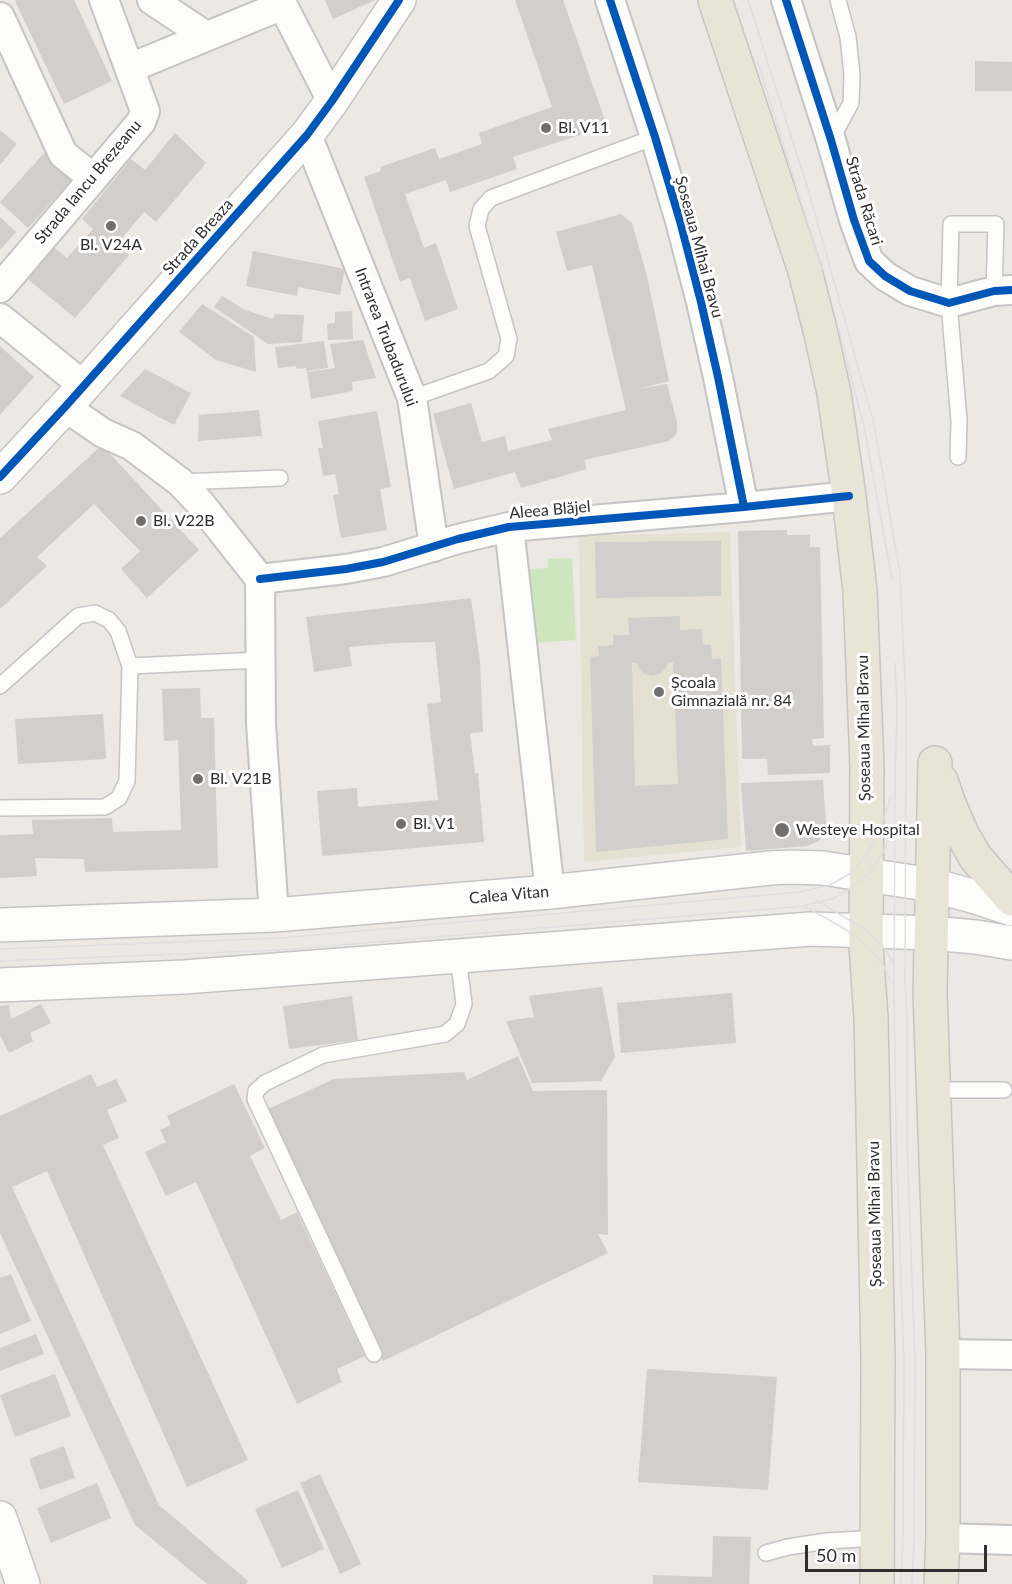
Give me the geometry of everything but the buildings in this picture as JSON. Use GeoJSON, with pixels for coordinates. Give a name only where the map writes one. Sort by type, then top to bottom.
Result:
{"type":"FeatureCollection","features":[{"type":"Feature","properties":{"kind":"main road","name":"Strada Breaza"},"geometry":{"type":"LineString","coordinates":[[0,477],[307,135],[399,0]]}},
{"type":"Feature","properties":{"kind":"main road","name":"Șoseaua Mihai Bravu"},"geometry":{"type":"LineString","coordinates":[[715,0],[804,271],[821,334],[834,393],[860,591],[867,766],[866,930],[871,1018],[878,1360],[877,1584]]}},
{"type":"Feature","properties":{"kind":"main road"},"geometry":{"type":"LineString","coordinates":[[941,1584],[943,1354],[930,993],[935,763],[962,834],[977,860],[1012,899]]}},
{"type":"Feature","properties":{"kind":"main road","name":"Calea Vitan"},"geometry":{"type":"LineString","coordinates":[[0,926],[274,915],[550,892],[770,868],[823,868],[932,885],[1012,909]]}},
{"type":"Feature","properties":{"kind":"main road"},"geometry":{"type":"LineString","coordinates":[[0,984],[184,977],[788,930],[931,933],[1012,943]]}},
{"type":"Feature","properties":{"kind":"main road"},"geometry":{"type":"LineString","coordinates":[[0,1518],[23,1584]]}},
{"type":"Feature","properties":{"kind":"street","name":"Strada Iancu Brezeanu"},"geometry":{"type":"LineString","coordinates":[[0,288],[141,122],[145,111],[104,0]]}},
{"type":"Feature","properties":{"kind":"street"},"geometry":{"type":"LineString","coordinates":[[152,0],[206,36]]}},
{"type":"Feature","properties":{"kind":"street","name":"Șoseaua Mihai Bravu"},"geometry":{"type":"LineString","coordinates":[[610,0],[680,222],[718,377],[744,507]]}},
{"type":"Feature","properties":{"kind":"street","name":"Strada Răcari"},"geometry":{"type":"LineString","coordinates":[[786,0],[869,261],[885,276],[910,291],[949,303]]}},
{"type":"Feature","properties":{"kind":"street"},"geometry":{"type":"LineString","coordinates":[[130,68],[282,3],[332,101]]}},
{"type":"Feature","properties":{"kind":"street"},"geometry":{"type":"LineString","coordinates":[[0,17],[63,153],[93,178]]}},
{"type":"Feature","properties":{"kind":"street","name":"Intrarea Trubadurului"},"geometry":{"type":"LineString","coordinates":[[307,135],[412,398],[434,548]]}},
{"type":"Feature","properties":{"kind":"street"},"geometry":{"type":"LineString","coordinates":[[949,303],[1003,290]]}},
{"type":"Feature","properties":{"kind":"street"},"geometry":{"type":"LineString","coordinates":[[0,318],[75,396],[103,433],[132,446],[180,482],[200,503],[260,579],[263,771],[274,915]]}},
{"type":"Feature","properties":{"kind":"street","name":"Aleea Blăjel"},"geometry":{"type":"LineString","coordinates":[[260,579],[384,562],[458,539],[509,527],[849,496]]}},
{"type":"Feature","properties":{"kind":"street","name":"Aleea Blăjel"},"geometry":{"type":"LineString","coordinates":[[509,527],[550,892]]}},
{"type":"Feature","properties":{"kind":"street"},"geometry":{"type":"LineString","coordinates":[[943,1354],[1012,1355]]}},
{"type":"Feature","properties":{"kind":"street"},"geometry":{"type":"LineString","coordinates":[[943,1538],[1012,1540]]}},
{"type":"Feature","properties":{"kind":"lane"},"geometry":{"type":"LineString","coordinates":[[831,140],[851,103],[852,74],[848,37],[838,0]]}},
{"type":"Feature","properties":{"kind":"lane"},"geometry":{"type":"LineString","coordinates":[[412,398],[489,371],[506,356],[510,339],[477,226],[481,209],[491,198],[655,137]]}},
{"type":"Feature","properties":{"kind":"lane"},"geometry":{"type":"LineString","coordinates":[[958,457],[958,411],[949,303],[951,224],[996,224],[1003,290]]}},
{"type":"Feature","properties":{"kind":"lane"},"geometry":{"type":"LineString","coordinates":[[180,482],[280,478]]}},
{"type":"Feature","properties":{"kind":"lane"},"geometry":{"type":"LineString","coordinates":[[0,686],[78,616],[95,613],[110,620],[118,631],[130,666],[127,781],[118,798],[105,807],[0,808]]}},
{"type":"Feature","properties":{"kind":"lane"},"geometry":{"type":"LineString","coordinates":[[130,666],[260,660]]}},
{"type":"Feature","properties":{"kind":"lane"},"geometry":{"type":"LineString","coordinates":[[374,1354],[255,1099],[256,1091],[265,1083],[323,1055],[445,1034],[457,1024],[464,1004],[458,956]]}},
{"type":"Feature","properties":{"kind":"lane"},"geometry":{"type":"LineString","coordinates":[[934,1090],[1004,1090]]}},
{"type":"Feature","properties":{"kind":"lane"},"geometry":{"type":"LineString","coordinates":[[766,1553],[788,1546],[878,1538]]}},
{"type":"Feature","properties":{"kind":"shaded area","name":"Școala Gimnazială nr. 84"},"geometry":{"type":"Polygon","coordinates":[[[730,532],[741,847],[584,862],[579,536],[730,532]]]}},
{"type":"Feature","properties":{"kind":"green space"},"geometry":{"type":"Polygon","coordinates":[[[572,558],[576,640],[535,643],[529,569],[548,568],[548,559],[572,558]]]}},
{"type":"Feature","properties":{"kind":"tram line"},"geometry":{"type":"LineString","coordinates":[[748,0],[810,196],[874,424],[900,573],[906,704],[907,1139],[915,1362],[912,1584]]}},
{"type":"Feature","properties":{"kind":"tram line"},"geometry":{"type":"LineString","coordinates":[[758,63],[822,269]]}},
{"type":"Feature","properties":{"kind":"tram line"},"geometry":{"type":"LineString","coordinates":[[839,330],[864,427],[892,579]]}},
{"type":"Feature","properties":{"kind":"tram line"},"geometry":{"type":"LineString","coordinates":[[895,663],[897,704],[894,987],[896,1139],[904,1362],[901,1584]]}},
{"type":"Feature","properties":{"kind":"tram line"},"geometry":{"type":"LineString","coordinates":[[0,949],[281,938],[800,892],[830,885],[851,873],[866,855],[879,833],[891,797]]}},
{"type":"Feature","properties":{"kind":"tram line"},"geometry":{"type":"LineString","coordinates":[[0,961],[281,950],[804,906],[834,898],[867,875],[881,857],[892,832]]}},
{"type":"Feature","properties":{"kind":"tram line"},"geometry":{"type":"LineString","coordinates":[[816,900],[866,930],[882,945],[894,963]]}},
{"type":"Feature","properties":{"kind":"tram line"},"geometry":{"type":"LineString","coordinates":[[804,906],[845,929],[866,945],[883,965],[892,983]]}},
{"type":"Feature","properties":{"kind":"cycle path"},"geometry":{"type":"LineString","coordinates":[[0,477],[307,135],[399,0]]}},
{"type":"Feature","properties":{"kind":"cycle path"},"geometry":{"type":"LineString","coordinates":[[610,0],[680,221],[718,377],[744,507]]}},
{"type":"Feature","properties":{"kind":"cycle path"},"geometry":{"type":"LineString","coordinates":[[786,0],[854,220],[869,261],[885,276],[910,291],[949,303],[994,291],[1012,290]]}},
{"type":"Feature","properties":{"kind":"cycle path"},"geometry":{"type":"LineString","coordinates":[[260,579],[346,569],[383,562],[458,539],[509,527],[849,496]]}},
{"type":"Feature","properties":{"kind":"place","name":"Bl. V11"},"geometry":{"type":"Point","coordinates":[546,128]}},
{"type":"Feature","properties":{"kind":"place","name":"Bl. V24A"},"geometry":{"type":"Point","coordinates":[111,226]}},
{"type":"Feature","properties":{"kind":"place","name":"Bl. V22B"},"geometry":{"type":"Point","coordinates":[141,521]}},
{"type":"Feature","properties":{"kind":"place","name":"Școala Gimnazială nr. 84"},"geometry":{"type":"Point","coordinates":[659,692]}},
{"type":"Feature","properties":{"kind":"place","name":"Bl. V21B"},"geometry":{"type":"Point","coordinates":[198,779]}},
{"type":"Feature","properties":{"kind":"place","name":"Bl. V1"},"geometry":{"type":"Point","coordinates":[401,824]}},
{"type":"Feature","properties":{"kind":"place","name":"Westeye Hospital"},"geometry":{"type":"Point","coordinates":[782,830]}}]}
